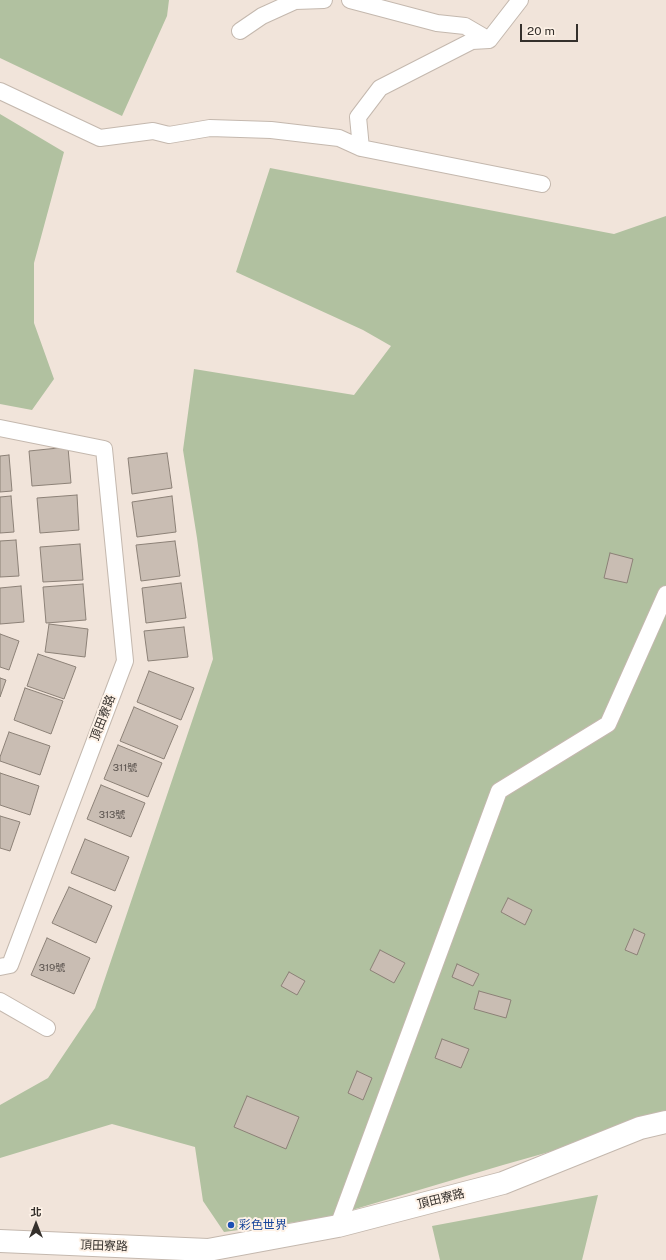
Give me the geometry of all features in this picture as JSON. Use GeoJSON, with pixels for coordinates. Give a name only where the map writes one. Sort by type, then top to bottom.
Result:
{"type":"FeatureCollection","features":[{"type":"Feature","properties":{"kind":"street"},"geometry":{"type":"LineString","coordinates":[[240,30],[262,16],[295,1],[324,0]]}},
{"type":"Feature","properties":{"kind":"street"},"geometry":{"type":"LineString","coordinates":[[350,0],[437,23],[465,26],[488,40]]}},
{"type":"Feature","properties":{"kind":"street"},"geometry":{"type":"LineString","coordinates":[[361,148],[358,117],[380,88],[472,41],[488,40],[520,0]]}},
{"type":"Feature","properties":{"kind":"street"},"geometry":{"type":"LineString","coordinates":[[0,91],[100,138],[153,131],[169,135],[210,128],[271,130],[339,138],[361,148],[542,184]]}},
{"type":"Feature","properties":{"kind":"street","name":"頂田寮路"},"geometry":{"type":"LineString","coordinates":[[0,428],[104,449],[125,661],[10,965],[0,967]]}},
{"type":"Feature","properties":{"kind":"street"},"geometry":{"type":"LineString","coordinates":[[338,1226],[499,791],[608,724],[666,594]]}},
{"type":"Feature","properties":{"kind":"street"},"geometry":{"type":"LineString","coordinates":[[0,1001],[47,1028]]}},
{"type":"Feature","properties":{"kind":"street","name":"頂田寮路"},"geometry":{"type":"LineString","coordinates":[[0,1241],[209,1255],[338,1226],[503,1183],[640,1128],[666,1122]]}},
{"type":"Feature","properties":{"kind":"green space"},"geometry":{"type":"Polygon","coordinates":[[[0,0],[169,0],[167,16],[122,116],[0,58],[0,0]]]}},
{"type":"Feature","properties":{"kind":"green space"},"geometry":{"type":"Polygon","coordinates":[[[0,114],[64,152],[34,263],[34,323],[54,379],[32,410],[0,404],[0,114]]]}},
{"type":"Feature","properties":{"kind":"green space"},"geometry":{"type":"Polygon","coordinates":[[[270,168],[614,234],[666,216],[666,1119],[503,1165],[325,1218],[224,1232],[203,1201],[195,1147],[112,1124],[0,1158],[0,1105],[48,1078],[95,1008],[213,659],[197,538],[183,450],[194,369],[354,395],[391,346],[363,330],[236,272],[270,168]]]}},
{"type":"Feature","properties":{"kind":"green space"},"geometry":{"type":"Polygon","coordinates":[[[598,1195],[582,1260],[440,1260],[432,1226],[598,1195]]]}},
{"type":"Feature","properties":{"kind":"building"},"geometry":{"type":"Polygon","coordinates":[[[68,447],[71,483],[32,486],[29,451],[68,447]]]}},
{"type":"Feature","properties":{"kind":"building"},"geometry":{"type":"Polygon","coordinates":[[[167,453],[172,488],[132,494],[128,458],[167,453]]]}},
{"type":"Feature","properties":{"kind":"building"},"geometry":{"type":"Polygon","coordinates":[[[9,455],[12,491],[0,492],[0,456],[9,455]]]}},
{"type":"Feature","properties":{"kind":"building"},"geometry":{"type":"Polygon","coordinates":[[[77,495],[79,530],[40,533],[37,498],[77,495]]]}},
{"type":"Feature","properties":{"kind":"building"},"geometry":{"type":"Polygon","coordinates":[[[11,496],[14,532],[0,533],[0,497],[11,496]]]}},
{"type":"Feature","properties":{"kind":"building"},"geometry":{"type":"Polygon","coordinates":[[[172,496],[176,532],[137,537],[132,502],[172,496]]]}},
{"type":"Feature","properties":{"kind":"building"},"geometry":{"type":"Polygon","coordinates":[[[16,540],[19,576],[0,577],[0,541],[16,540]]]}},
{"type":"Feature","properties":{"kind":"building"},"geometry":{"type":"Polygon","coordinates":[[[175,541],[180,576],[141,581],[136,545],[175,541]]]}},
{"type":"Feature","properties":{"kind":"building"},"geometry":{"type":"Polygon","coordinates":[[[80,544],[83,580],[43,582],[40,547],[80,544]]]}},
{"type":"Feature","properties":{"kind":"building"},"geometry":{"type":"Polygon","coordinates":[[[610,553],[633,559],[627,583],[604,578],[610,553]]]}},
{"type":"Feature","properties":{"kind":"building"},"geometry":{"type":"Polygon","coordinates":[[[181,583],[186,618],[146,623],[142,588],[181,583]]]}},
{"type":"Feature","properties":{"kind":"building"},"geometry":{"type":"Polygon","coordinates":[[[83,584],[86,620],[46,623],[43,587],[83,584]]]}},
{"type":"Feature","properties":{"kind":"building"},"geometry":{"type":"Polygon","coordinates":[[[21,586],[24,622],[0,624],[0,588],[21,586]]]}},
{"type":"Feature","properties":{"kind":"building"},"geometry":{"type":"Polygon","coordinates":[[[49,624],[88,629],[85,657],[45,652],[49,624]]]}},
{"type":"Feature","properties":{"kind":"building"},"geometry":{"type":"Polygon","coordinates":[[[184,627],[188,657],[148,661],[144,631],[184,627]]]}},
{"type":"Feature","properties":{"kind":"building"},"geometry":{"type":"Polygon","coordinates":[[[0,634],[19,641],[9,670],[0,667],[0,634]]]}},
{"type":"Feature","properties":{"kind":"building"},"geometry":{"type":"Polygon","coordinates":[[[38,654],[76,667],[64,699],[27,686],[38,654]]]}},
{"type":"Feature","properties":{"kind":"building"},"geometry":{"type":"Polygon","coordinates":[[[149,671],[194,688],[181,720],[137,702],[149,671]]]}},
{"type":"Feature","properties":{"kind":"building"},"geometry":{"type":"Polygon","coordinates":[[[0,678],[6,680],[0,697],[0,678]]]}},
{"type":"Feature","properties":{"kind":"building"},"geometry":{"type":"Polygon","coordinates":[[[25,688],[63,701],[51,734],[14,720],[25,688]]]}},
{"type":"Feature","properties":{"kind":"building"},"geometry":{"type":"Polygon","coordinates":[[[134,707],[178,726],[164,759],[120,741],[134,707]]]}},
{"type":"Feature","properties":{"kind":"building"},"geometry":{"type":"Polygon","coordinates":[[[9,732],[50,746],[40,775],[0,761],[9,732]]]}},
{"type":"Feature","properties":{"kind":"building"},"geometry":{"type":"Polygon","coordinates":[[[118,745],[162,763],[148,797],[104,779],[118,745]]]}},
{"type":"Feature","properties":{"kind":"building"},"geometry":{"type":"Polygon","coordinates":[[[0,773],[39,786],[30,815],[0,805],[0,773]]]}},
{"type":"Feature","properties":{"kind":"building"},"geometry":{"type":"Polygon","coordinates":[[[101,785],[145,803],[131,837],[87,819],[101,785]]]}},
{"type":"Feature","properties":{"kind":"building"},"geometry":{"type":"Polygon","coordinates":[[[0,816],[20,822],[10,851],[0,848],[0,816]]]}},
{"type":"Feature","properties":{"kind":"building"},"geometry":{"type":"Polygon","coordinates":[[[85,839],[129,857],[115,891],[71,873],[85,839]]]}},
{"type":"Feature","properties":{"kind":"building"},"geometry":{"type":"Polygon","coordinates":[[[69,887],[112,906],[96,943],[52,923],[69,887]]]}},
{"type":"Feature","properties":{"kind":"building"},"geometry":{"type":"Polygon","coordinates":[[[508,898],[532,910],[525,925],[501,912],[508,898]]]}},
{"type":"Feature","properties":{"kind":"building"},"geometry":{"type":"Polygon","coordinates":[[[634,929],[645,934],[637,955],[625,950],[634,929]]]}},
{"type":"Feature","properties":{"kind":"building"},"geometry":{"type":"Polygon","coordinates":[[[47,938],[90,958],[74,994],[31,975],[47,938]]]}},
{"type":"Feature","properties":{"kind":"building"},"geometry":{"type":"Polygon","coordinates":[[[380,950],[405,963],[394,983],[370,970],[380,950]]]}},
{"type":"Feature","properties":{"kind":"building"},"geometry":{"type":"Polygon","coordinates":[[[457,964],[479,974],[473,986],[452,977],[457,964]]]}},
{"type":"Feature","properties":{"kind":"building"},"geometry":{"type":"Polygon","coordinates":[[[289,972],[305,981],[297,995],[281,986],[289,972]]]}},
{"type":"Feature","properties":{"kind":"building"},"geometry":{"type":"Polygon","coordinates":[[[479,991],[511,1000],[506,1018],[474,1009],[479,991]]]}},
{"type":"Feature","properties":{"kind":"building"},"geometry":{"type":"Polygon","coordinates":[[[442,1039],[469,1049],[461,1068],[435,1058],[442,1039]]]}},
{"type":"Feature","properties":{"kind":"building"},"geometry":{"type":"Polygon","coordinates":[[[357,1071],[372,1078],[363,1100],[348,1093],[357,1071]]]}},
{"type":"Feature","properties":{"kind":"building"},"geometry":{"type":"Polygon","coordinates":[[[247,1096],[299,1117],[286,1149],[234,1127],[247,1096]]]}},
{"type":"Feature","properties":{"kind":"place","name":"彩色世界"},"geometry":{"type":"Point","coordinates":[231,1225]}}]}
